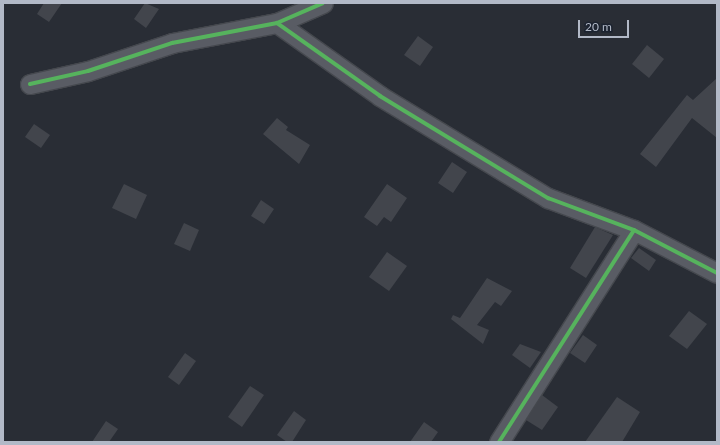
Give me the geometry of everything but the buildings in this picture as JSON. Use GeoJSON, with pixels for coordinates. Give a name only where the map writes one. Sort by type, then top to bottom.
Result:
{"type":"FeatureCollection","features":[{"type":"Feature","properties":{"kind":"street"},"geometry":{"type":"LineString","coordinates":[[30,84],[88,72],[172,43],[277,23],[323,3]]}},
{"type":"Feature","properties":{"kind":"street"},"geometry":{"type":"LineString","coordinates":[[277,23],[380,96],[518,181],[548,198],[634,230],[717,273]]}},
{"type":"Feature","properties":{"kind":"street"},"geometry":{"type":"LineString","coordinates":[[499,442],[634,230]]}},
{"type":"Feature","properties":{"kind":"cycle path"},"geometry":{"type":"LineString","coordinates":[[30,84],[88,71],[172,43],[277,23],[323,3]]}},
{"type":"Feature","properties":{"kind":"cycle path"},"geometry":{"type":"LineString","coordinates":[[277,23],[380,96],[548,198],[634,230]]}},
{"type":"Feature","properties":{"kind":"cycle path"},"geometry":{"type":"LineString","coordinates":[[499,442],[634,230],[717,273]]}}]}
